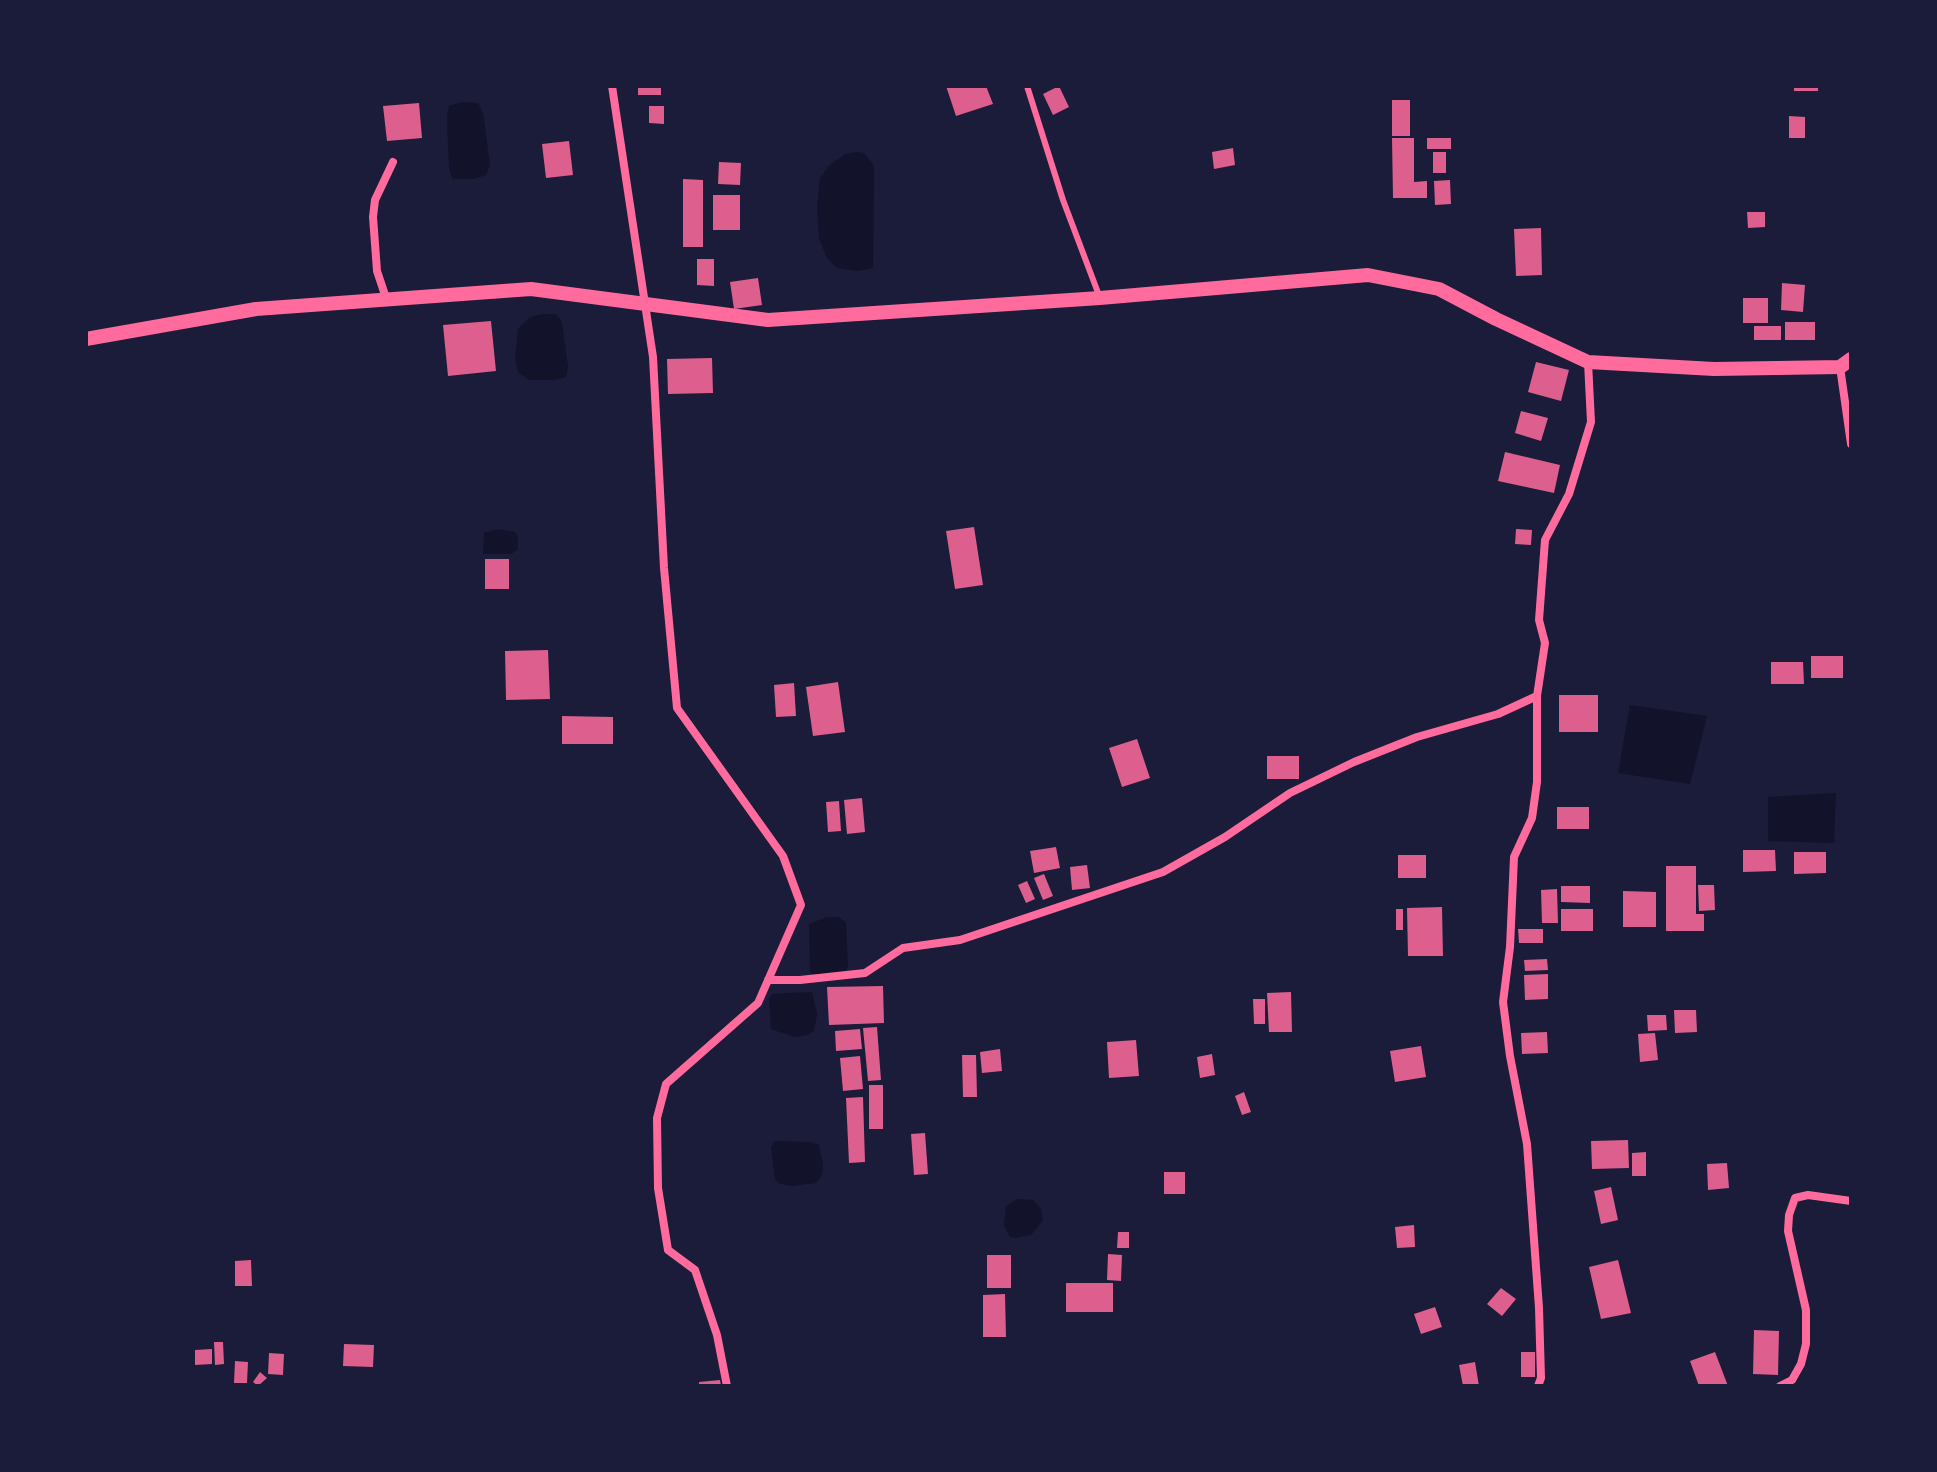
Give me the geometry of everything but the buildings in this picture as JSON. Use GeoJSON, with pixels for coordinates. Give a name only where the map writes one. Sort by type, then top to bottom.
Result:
{"type":"FeatureCollection","features":[{"type":"Feature","properties":{"kind":"street"},"geometry":{"type":"LineString","coordinates":[[612,86],[653,357],[664,568],[677,708],[783,856],[801,905],[758,1003],[666,1084],[657,1118],[658,1188],[668,1250],[695,1270],[717,1335],[727,1386]]}},
{"type":"Feature","properties":{"kind":"street"},"geometry":{"type":"LineString","coordinates":[[386,298],[377,271],[373,217],[375,200],[393,162]]}},
{"type":"Feature","properties":{"kind":"street"},"geometry":{"type":"LineString","coordinates":[[86,339],[256,309],[531,289],[768,320],[1100,298],[1368,275],[1439,289],[1588,362],[1714,369],[1846,363],[1851,444]]}},
{"type":"Feature","properties":{"kind":"street"},"geometry":{"type":"LineString","coordinates":[[1538,1386],[1541,1378],[1539,1308],[1527,1144],[1503,1002],[1510,947],[1514,857],[1532,818],[1537,782],[1537,696],[1545,643],[1539,620],[1545,540],[1569,494],[1591,422],[1588,362]]}},
{"type":"Feature","properties":{"kind":"street"},"geometry":{"type":"LineString","coordinates":[[768,980],[865,973],[903,948],[960,940],[1163,872],[1225,837],[1290,793],[1354,762],[1417,737],[1498,714],[1537,696]]}},
{"type":"Feature","properties":{"kind":"street"},"geometry":{"type":"LineString","coordinates":[[1780,1386],[1792,1380],[1801,1364],[1806,1344],[1806,1310],[1788,1231],[1795,1198],[1808,1195],[1851,1201]]}},
{"type":"Feature","properties":{"kind":"lane"},"geometry":{"type":"LineString","coordinates":[[1027,86],[1063,200],[1100,298]]}},
{"type":"Feature","properties":{"kind":"shaded area"},"geometry":{"type":"Polygon","coordinates":[[[463,102],[478,103],[483,113],[490,165],[486,175],[474,179],[453,179],[449,169],[449,106],[463,102]]]}},
{"type":"Feature","properties":{"kind":"shaded area"},"geometry":{"type":"Polygon","coordinates":[[[864,153],[874,166],[873,268],[858,271],[837,268],[827,258],[819,239],[817,207],[820,178],[830,165],[845,154],[864,153]]]}},
{"type":"Feature","properties":{"kind":"shaded area"},"geometry":{"type":"Polygon","coordinates":[[[556,314],[562,322],[568,367],[566,377],[529,380],[518,372],[515,358],[518,329],[530,317],[556,314]]]}},
{"type":"Feature","properties":{"kind":"shaded area"},"geometry":{"type":"Polygon","coordinates":[[[498,529],[515,532],[518,549],[511,554],[483,554],[484,533],[498,529]]]}},
{"type":"Feature","properties":{"kind":"shaded area"},"geometry":{"type":"Polygon","coordinates":[[[1630,705],[1707,716],[1690,784],[1618,773],[1630,705]]]}},
{"type":"Feature","properties":{"kind":"shaded area"},"geometry":{"type":"Polygon","coordinates":[[[1836,793],[1834,843],[1768,841],[1768,797],[1836,793]]]}},
{"type":"Feature","properties":{"kind":"shaded area"},"geometry":{"type":"Polygon","coordinates":[[[827,917],[839,917],[846,923],[848,966],[845,971],[822,975],[810,973],[809,924],[827,917]]]}},
{"type":"Feature","properties":{"kind":"shaded area"},"geometry":{"type":"Polygon","coordinates":[[[812,992],[817,1014],[814,1031],[794,1037],[771,1029],[769,999],[772,994],[812,992]]]}},
{"type":"Feature","properties":{"kind":"shaded area"},"geometry":{"type":"Polygon","coordinates":[[[775,1141],[819,1145],[823,1165],[822,1175],[816,1183],[792,1186],[775,1179],[771,1147],[775,1141]]]}},
{"type":"Feature","properties":{"kind":"shaded area"},"geometry":{"type":"Polygon","coordinates":[[[1017,1199],[1033,1200],[1041,1209],[1043,1220],[1031,1235],[1016,1238],[1010,1237],[1004,1226],[1006,1206],[1017,1199]]]}}]}
